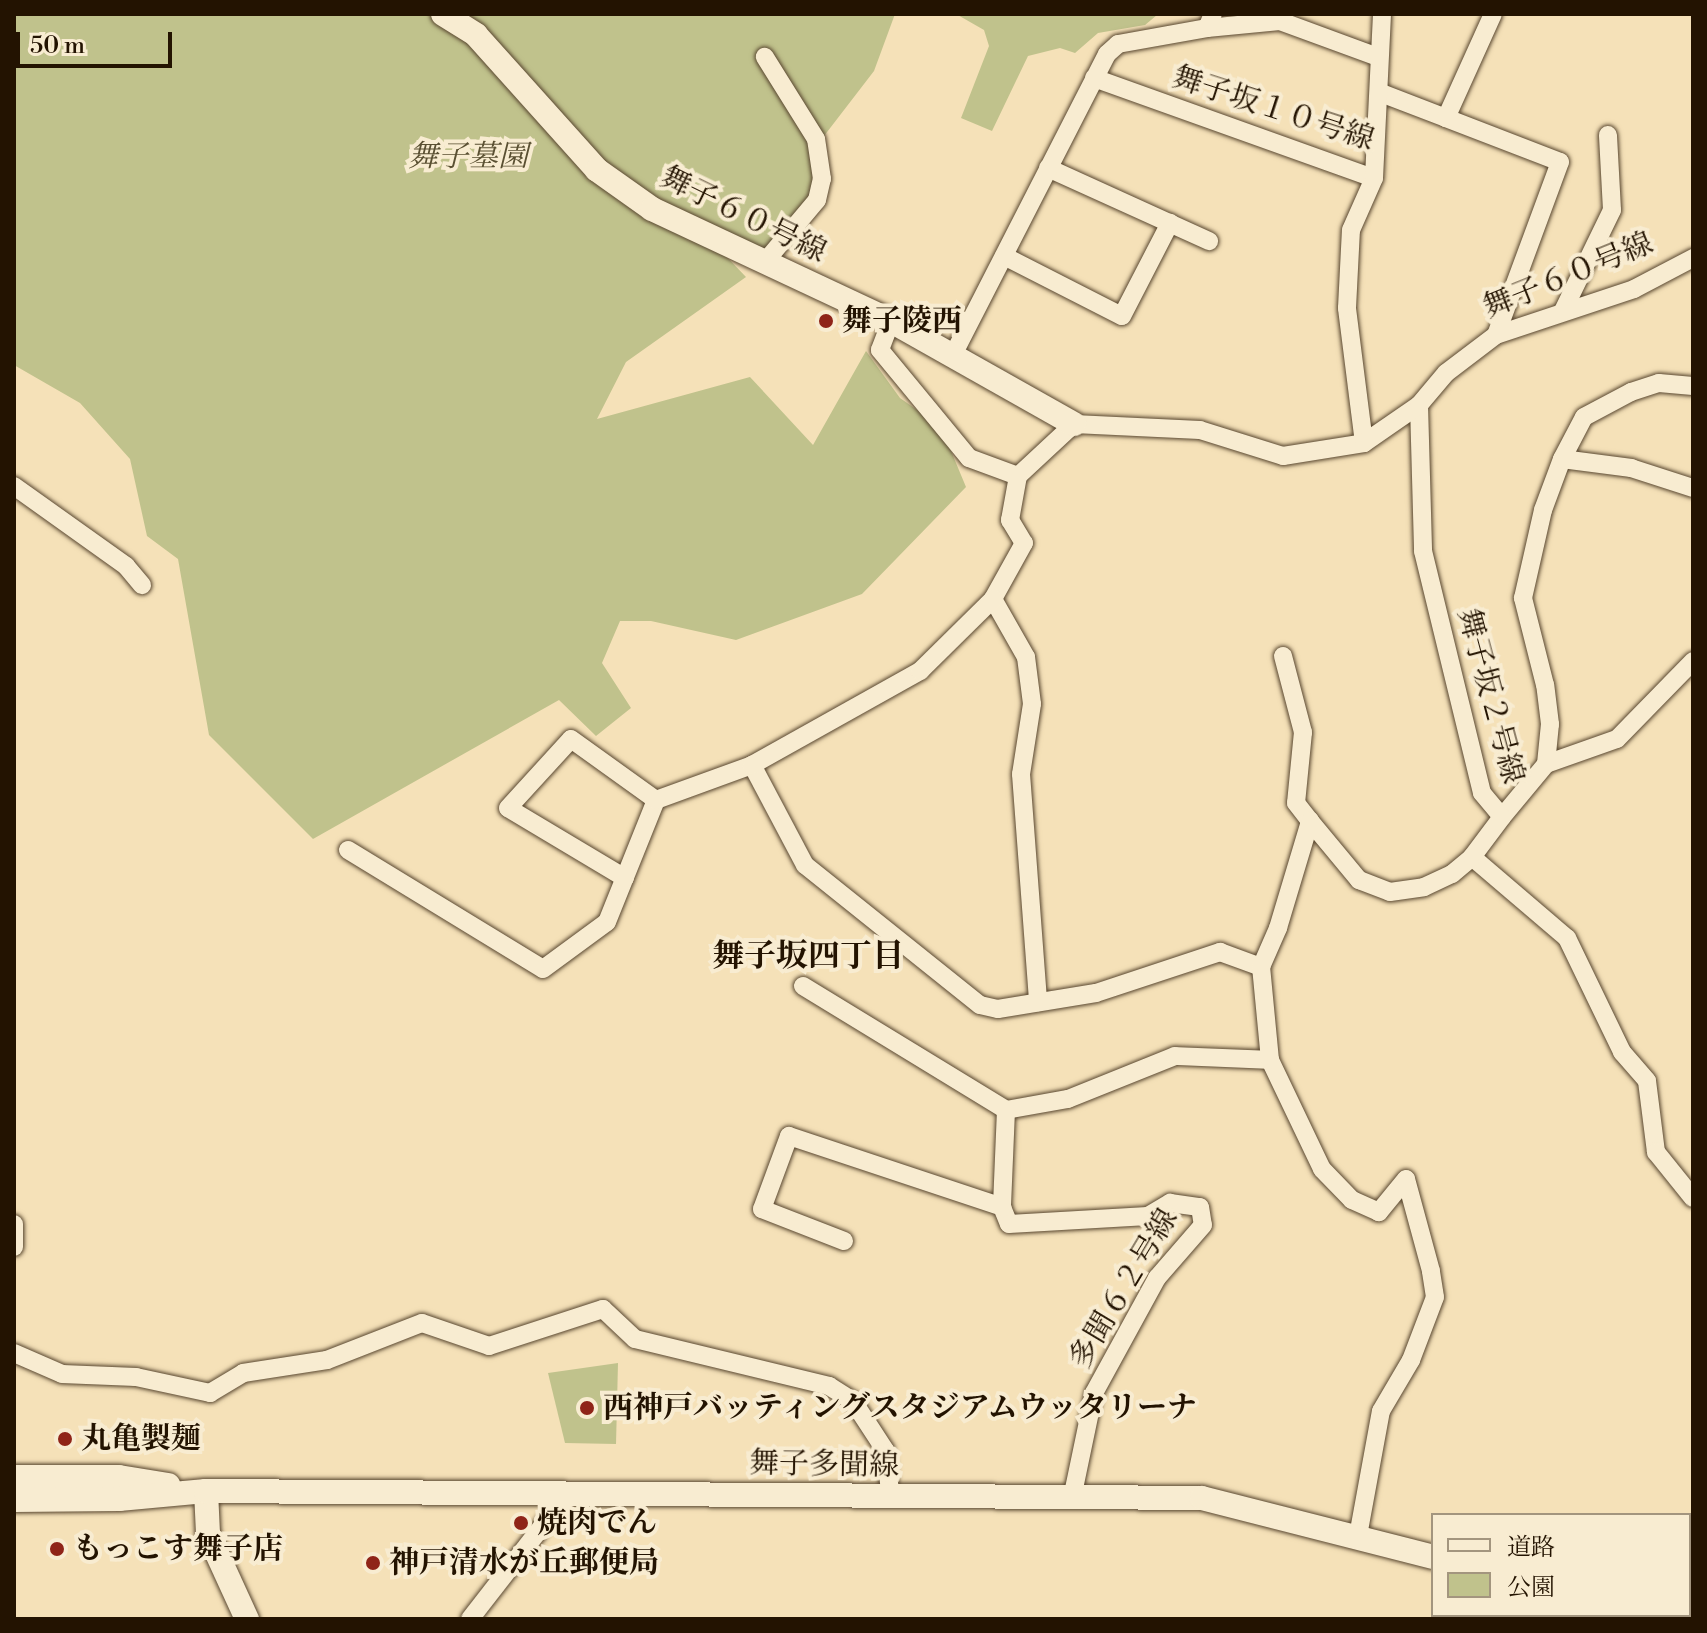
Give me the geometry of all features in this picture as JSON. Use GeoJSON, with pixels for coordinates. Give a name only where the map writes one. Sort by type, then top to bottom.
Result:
{"type":"FeatureCollection","features":[{"type":"Feature","properties":{"kind":"street","name":"舞子６０号線"},"geometry":{"type":"LineString","coordinates":[[443,14],[476,35],[597,170],[666,216],[891,321],[1074,424],[1200,430],[1283,456],[1364,443],[1419,405],[1446,373],[1496,335],[1634,289],[1693,258]]}},
{"type":"Feature","properties":{"kind":"street","name":"舞子坂１０号線"},"geometry":{"type":"LineString","coordinates":[[1094,78],[1374,178],[1381,93],[1378,57],[1382,14]]}},
{"type":"Feature","properties":{"kind":"street"},"geometry":{"type":"LineString","coordinates":[[1446,118],[1493,14]]}},
{"type":"Feature","properties":{"kind":"street","name":"舞子坂１０号線"},"geometry":{"type":"LineString","coordinates":[[953,355],[1094,78],[1118,44],[1210,21],[1280,21],[1378,57]]}},
{"type":"Feature","properties":{"kind":"street"},"geometry":{"type":"LineString","coordinates":[[764,263],[817,200],[822,179],[816,139],[765,57]]}},
{"type":"Feature","properties":{"kind":"street"},"geometry":{"type":"LineString","coordinates":[[1381,93],[1560,162],[1496,335]]}},
{"type":"Feature","properties":{"kind":"street"},"geometry":{"type":"LineString","coordinates":[[1563,311],[1612,210],[1608,135]]}},
{"type":"Feature","properties":{"kind":"street"},"geometry":{"type":"LineString","coordinates":[[1048,168],[1209,241]]}},
{"type":"Feature","properties":{"kind":"street"},"geometry":{"type":"LineString","coordinates":[[1364,443],[1347,308],[1351,230],[1374,178]]}},
{"type":"Feature","properties":{"kind":"street"},"geometry":{"type":"LineString","coordinates":[[1004,256],[1122,316],[1170,223]]}},
{"type":"Feature","properties":{"kind":"street"},"geometry":{"type":"LineString","coordinates":[[891,321],[880,350],[969,458],[1018,476]]}},
{"type":"Feature","properties":{"kind":"street","name":"舞子坂２号線"},"geometry":{"type":"LineString","coordinates":[[1419,405],[1423,551],[1482,793],[1502,817],[1546,764],[1550,724],[1545,685],[1523,598],[1543,510],[1562,459],[1584,417],[1659,383],[1693,386]]}},
{"type":"Feature","properties":{"kind":"street"},"geometry":{"type":"LineString","coordinates":[[348,850],[543,969],[607,922],[656,800],[752,765],[920,671],[993,599],[1024,543],[1010,520],[1018,476],[1074,424]]}},
{"type":"Feature","properties":{"kind":"street"},"geometry":{"type":"LineString","coordinates":[[1562,459],[1631,468],[1693,488]]}},
{"type":"Feature","properties":{"kind":"street"},"geometry":{"type":"LineString","coordinates":[[14,486],[126,566],[142,585]]}},
{"type":"Feature","properties":{"kind":"street"},"geometry":{"type":"LineString","coordinates":[[993,599],[1026,657],[1032,704],[1021,774],[1038,1002]]}},
{"type":"Feature","properties":{"kind":"street"},"geometry":{"type":"LineString","coordinates":[[1283,656],[1303,732],[1296,803],[1359,880],[1390,892],[1424,887],[1472,857],[1502,817]]}},
{"type":"Feature","properties":{"kind":"street"},"geometry":{"type":"LineString","coordinates":[[1546,764],[1617,739],[1689,672]]}},
{"type":"Feature","properties":{"kind":"street"},"geometry":{"type":"LineString","coordinates":[[625,878],[508,808],[571,739],[656,800]]}},
{"type":"Feature","properties":{"kind":"street"},"geometry":{"type":"LineString","coordinates":[[752,765],[805,865],[885,933],[980,1005],[998,1009],[1096,993],[1220,952],[1261,967]]}},
{"type":"Feature","properties":{"kind":"street"},"geometry":{"type":"LineString","coordinates":[[1310,821],[1278,928],[1261,967],[1270,1060],[1322,1169],[1352,1200],[1379,1212],[1406,1179],[1435,1297],[1411,1360],[1381,1411],[1358,1536]]}},
{"type":"Feature","properties":{"kind":"street"},"geometry":{"type":"LineString","coordinates":[[1472,857],[1567,938],[1622,1052],[1647,1081],[1656,1152],[1693,1198]]}},
{"type":"Feature","properties":{"kind":"street"},"geometry":{"type":"LineString","coordinates":[[803,986],[1006,1110],[1068,1099],[1175,1056],[1270,1060]]}},
{"type":"Feature","properties":{"kind":"street"},"geometry":{"type":"LineString","coordinates":[[844,1241],[762,1209],[789,1136],[1005,1215],[1006,1110]]}},
{"type":"Feature","properties":{"kind":"street","name":"多聞６２号線"},"geometry":{"type":"LineString","coordinates":[[1005,1215],[1148,1216],[1170,1203],[1200,1207],[1203,1225],[1157,1278],[1094,1393],[1072,1498]]}},
{"type":"Feature","properties":{"kind":"street"},"geometry":{"type":"LineString","coordinates":[[14,1224],[14,1247]]}},
{"type":"Feature","properties":{"kind":"street"},"geometry":{"type":"LineString","coordinates":[[14,1353],[62,1374],[136,1377],[210,1393],[243,1373],[327,1360],[422,1323],[489,1346],[603,1309],[635,1339],[829,1386],[853,1401],[885,1450],[891,1499]]}},
{"type":"Feature","properties":{"kind":"street","name":"舞子多聞線"},"geometry":{"type":"LineString","coordinates":[[14,1477],[119,1477],[206,1491]]}},
{"type":"Feature","properties":{"kind":"street"},"geometry":{"type":"LineString","coordinates":[[206,1491],[208,1534],[247,1619]]}},
{"type":"Feature","properties":{"kind":"street","name":"舞子多聞線"},"geometry":{"type":"LineString","coordinates":[[14,1500],[119,1499],[206,1491],[569,1492],[891,1499],[1202,1498],[1431,1556]]}},
{"type":"Feature","properties":{"kind":"street"},"geometry":{"type":"LineString","coordinates":[[470,1619],[569,1492]]}},
{"type":"Feature","properties":{"kind":"green space","name":"舞子墓園"},"geometry":{"type":"Polygon","coordinates":[[[14,14],[895,14],[874,71],[824,136],[814,192],[760,254],[722,252],[746,277],[626,362],[597,419],[750,377],[813,445],[866,351],[900,398],[941,427],[966,487],[862,594],[736,640],[651,621],[620,621],[602,663],[631,708],[596,736],[559,700],[313,839],[209,735],[178,559],[147,536],[130,459],[80,403],[14,365],[14,14]]]}},
{"type":"Feature","properties":{"kind":"green space"},"geometry":{"type":"Polygon","coordinates":[[[956,14],[1157,15],[1145,25],[1098,33],[1075,53],[1060,48],[1028,56],[992,131],[961,118],[989,46],[984,30],[956,14]]]}},
{"type":"Feature","properties":{"kind":"green space","name":"西神戸バッティングスタジアムウッタリーナ"},"geometry":{"type":"Polygon","coordinates":[[[618,1363],[616,1444],[565,1443],[548,1373],[618,1363]]]}},
{"type":"Feature","properties":{"kind":"place","name":"舞子陵西"},"geometry":{"type":"Point","coordinates":[826,321]}},
{"type":"Feature","properties":{"kind":"place","name":"西神戸バッティングスタジアムウッタリーナ"},"geometry":{"type":"Point","coordinates":[587,1408]}},
{"type":"Feature","properties":{"kind":"place","name":"丸亀製麺"},"geometry":{"type":"Point","coordinates":[65,1439]}},
{"type":"Feature","properties":{"kind":"place","name":"焼肉でん"},"geometry":{"type":"Point","coordinates":[521,1523]}},
{"type":"Feature","properties":{"kind":"place","name":"もっこす舞子店"},"geometry":{"type":"Point","coordinates":[57,1549]}},
{"type":"Feature","properties":{"kind":"place","name":"神戸清水が丘郵便局"},"geometry":{"type":"Point","coordinates":[373,1563]}},
{"type":"Feature","properties":{"kind":"district","name":"舞子坂四丁目"},"geometry":{"type":"Point","coordinates":[808,956]}}]}
